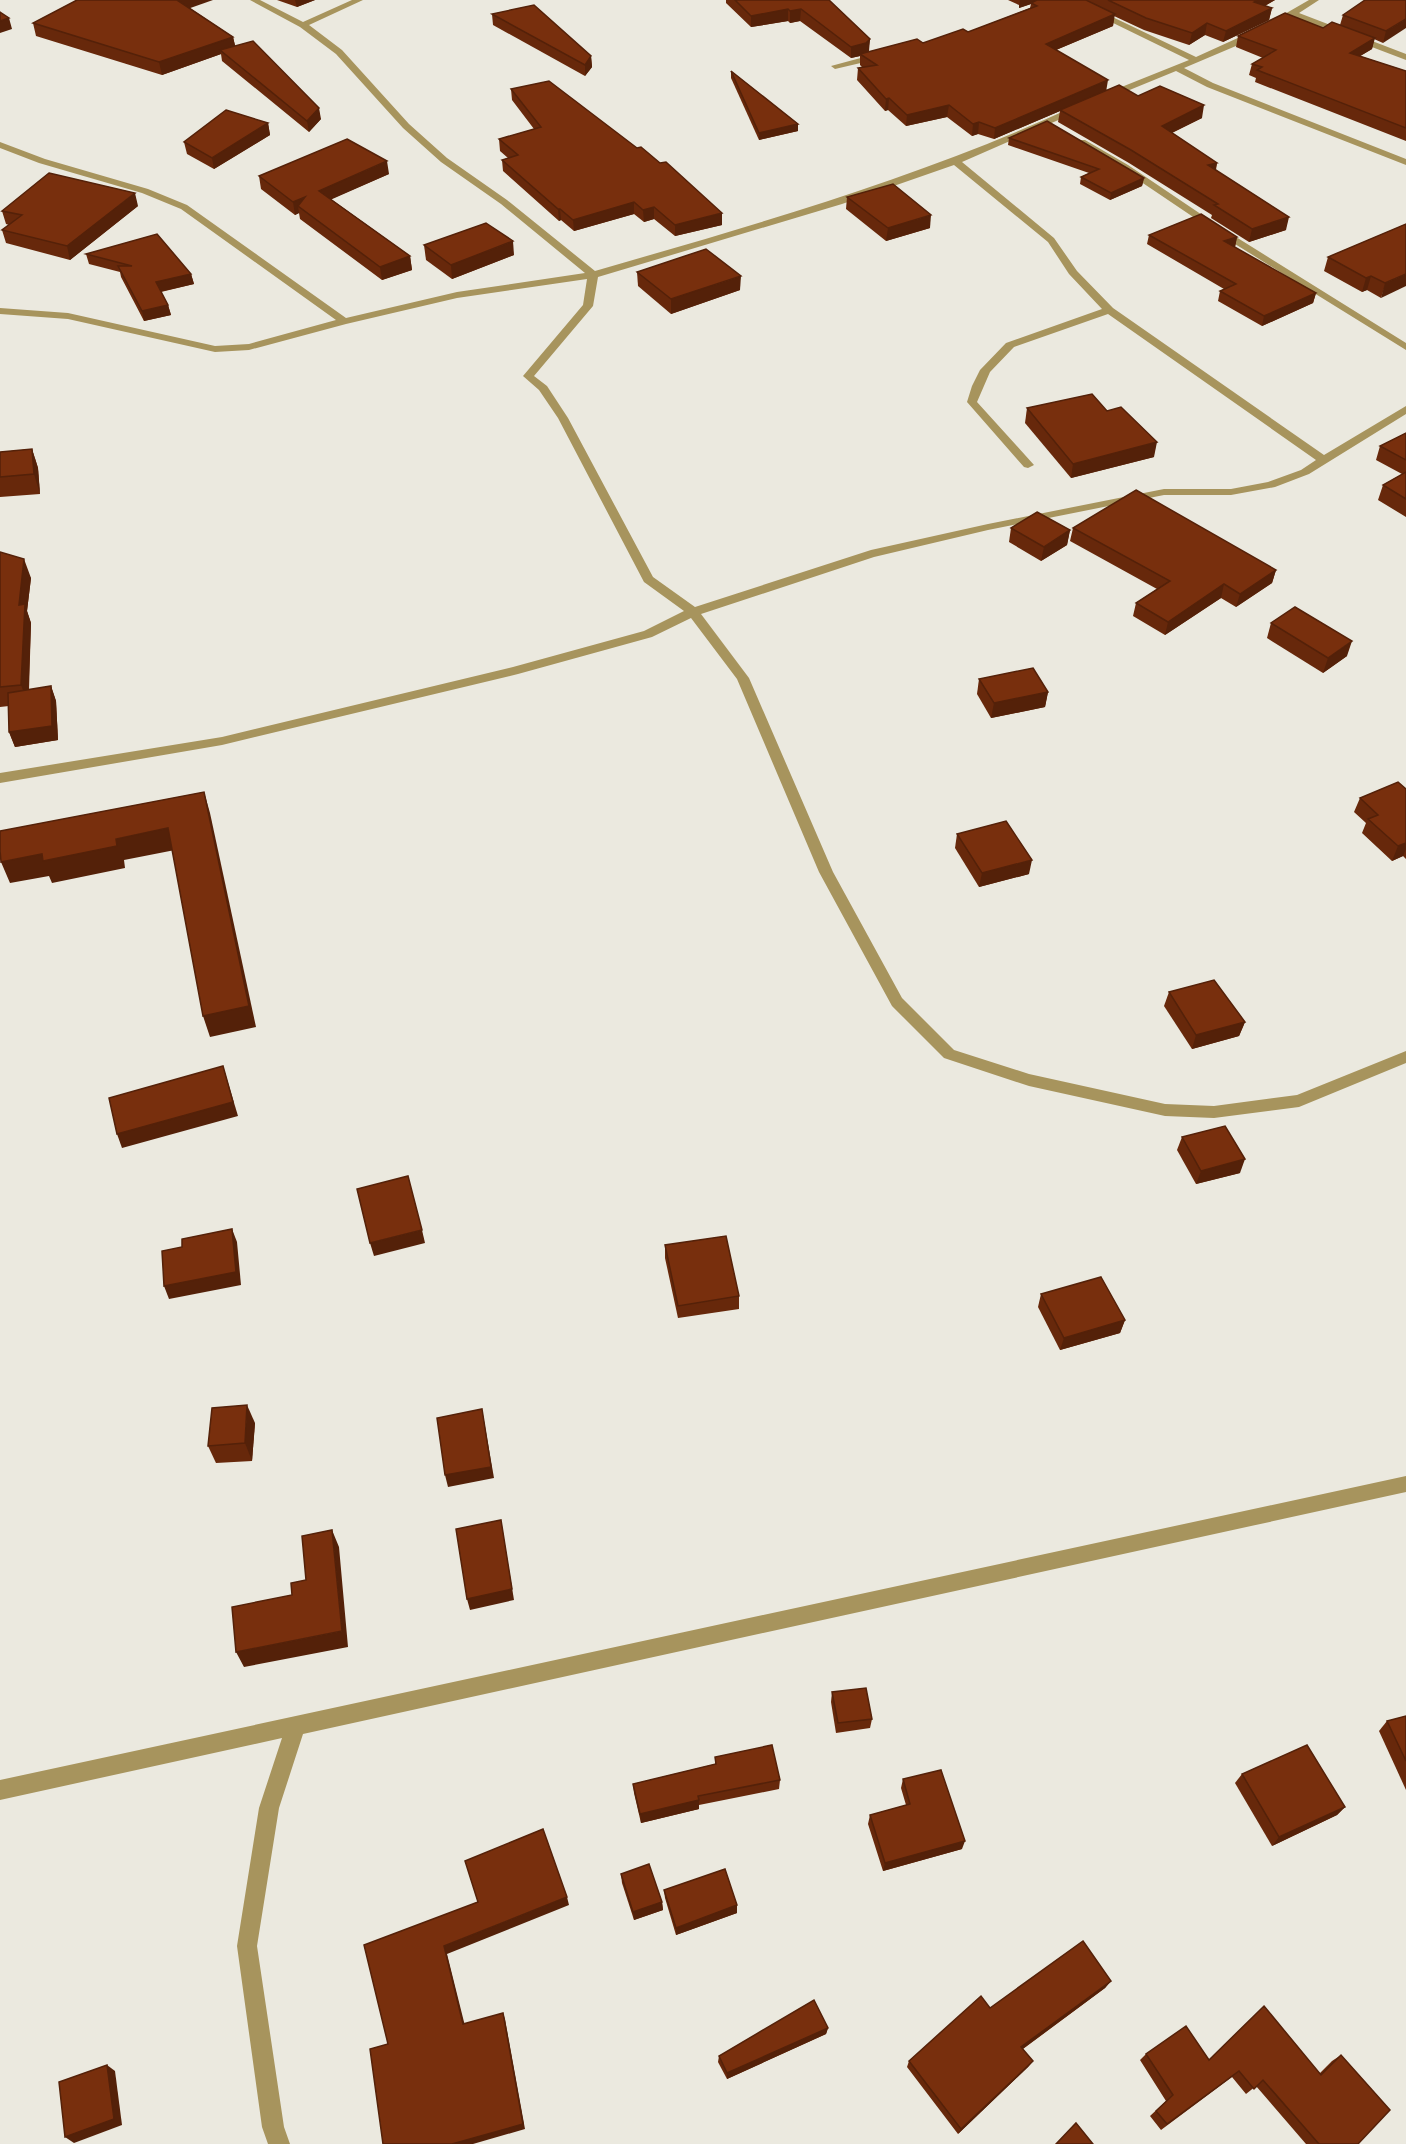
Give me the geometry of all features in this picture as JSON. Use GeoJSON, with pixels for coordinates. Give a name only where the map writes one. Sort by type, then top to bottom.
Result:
{"type":"FeatureCollection","features":[{"type":"Feature","properties":{"kind":"street"},"geometry":{"type":"LineString","coordinates":[[254,0],[303,25],[339,52],[406,126],[444,160],[504,202],[593,275]]}},
{"type":"Feature","properties":{"kind":"street"},"geometry":{"type":"LineString","coordinates":[[303,25],[359,0]]}},
{"type":"Feature","properties":{"kind":"street"},"geometry":{"type":"LineString","coordinates":[[1070,0],[1195,60]]}},
{"type":"Feature","properties":{"kind":"street"},"geometry":{"type":"LineString","coordinates":[[0,310],[69,316],[215,349],[249,347],[344,321],[457,295],[593,275],[767,224],[956,162],[1053,125],[1093,101],[1195,60],[1293,14],[1315,0]]}},
{"type":"Feature","properties":{"kind":"street"},"geometry":{"type":"LineString","coordinates":[[1293,14],[1406,57]]}},
{"type":"Feature","properties":{"kind":"street"},"geometry":{"type":"LineString","coordinates":[[835,66],[890,53]]}},
{"type":"Feature","properties":{"kind":"street"},"geometry":{"type":"LineString","coordinates":[[1176,68],[1210,85],[1406,162]]}},
{"type":"Feature","properties":{"kind":"street"},"geometry":{"type":"LineString","coordinates":[[1077,139],[1125,166],[1217,229],[1406,347]]}},
{"type":"Feature","properties":{"kind":"street"},"geometry":{"type":"LineString","coordinates":[[0,145],[42,161],[145,191],[184,207],[344,321]]}},
{"type":"Feature","properties":{"kind":"street"},"geometry":{"type":"LineString","coordinates":[[956,162],[1051,240],[1073,272],[1109,310],[1322,459]]}},
{"type":"Feature","properties":{"kind":"street"},"geometry":{"type":"LineString","coordinates":[[593,275],[588,306],[528,376],[543,388],[563,418],[648,579],[693,612],[742,678],[826,872],[897,1002],[949,1054],[1029,1080],[1165,1110],[1214,1112],[1299,1101],[1406,1057]]}},
{"type":"Feature","properties":{"kind":"street"},"geometry":{"type":"LineString","coordinates":[[1028,465],[972,402],[975,385],[1002,351],[1010,345],[1109,310]]}},
{"type":"Feature","properties":{"kind":"street"},"geometry":{"type":"LineString","coordinates":[[0,778],[222,741],[536,664],[648,634],[693,612],[871,554],[988,527],[1164,492],[1231,492],[1270,485],[1305,472],[1322,459],[1406,409]]}},
{"type":"Feature","properties":{"kind":"street"},"geometry":{"type":"LineString","coordinates":[[0,1790],[1406,1484]]}},
{"type":"Feature","properties":{"kind":"street"},"geometry":{"type":"LineString","coordinates":[[279,2144],[273,2127],[247,1946],[269,1808],[296,1725]]}},
{"type":"Feature","properties":{"kind":"building"},"geometry":{"type":"Polygon","coordinates":[[[77,0],[177,0],[233,37],[159,62],[33,23],[77,0]]]}},
{"type":"Feature","properties":{"kind":"building"},"geometry":{"type":"Polygon","coordinates":[[[735,0],[829,0],[870,39],[866,43],[851,47],[801,9],[790,11],[788,9],[751,16],[735,0]]]}},
{"type":"Feature","properties":{"kind":"building"},"geometry":{"type":"Polygon","coordinates":[[[1037,0],[1086,0],[1115,14],[1046,44],[1108,80],[995,128],[979,122],[973,124],[949,105],[907,115],[889,98],[886,99],[858,68],[877,65],[860,54],[917,39],[923,43],[963,29],[968,32],[1037,6],[1031,3],[1037,0]]]}},
{"type":"Feature","properties":{"kind":"building"},"geometry":{"type":"Polygon","coordinates":[[[1108,0],[1257,0],[1254,2],[1272,8],[1226,31],[1207,23],[1192,33],[1146,18],[1108,0]]]}},
{"type":"Feature","properties":{"kind":"building"},"geometry":{"type":"Polygon","coordinates":[[[1365,0],[1406,0],[1406,19],[1386,31],[1343,15],[1365,0]]]}},
{"type":"Feature","properties":{"kind":"building"},"geometry":{"type":"Polygon","coordinates":[[[534,5],[591,56],[585,65],[492,14],[534,5]]]}},
{"type":"Feature","properties":{"kind":"building"},"geometry":{"type":"Polygon","coordinates":[[[0,12],[9,18],[0,21],[0,12]]]}},
{"type":"Feature","properties":{"kind":"building"},"geometry":{"type":"Polygon","coordinates":[[[1285,13],[1323,28],[1332,22],[1375,38],[1350,53],[1406,71],[1406,128],[1257,70],[1262,67],[1252,64],[1276,50],[1238,36],[1285,13]]]}},
{"type":"Feature","properties":{"kind":"building"},"geometry":{"type":"Polygon","coordinates":[[[253,41],[319,108],[307,121],[220,50],[253,41]]]}},
{"type":"Feature","properties":{"kind":"building"},"geometry":{"type":"Polygon","coordinates":[[[731,71],[798,124],[759,133],[731,71]]]}},
{"type":"Feature","properties":{"kind":"building"},"geometry":{"type":"Polygon","coordinates":[[[549,81],[637,148],[641,147],[660,163],[666,162],[722,213],[675,225],[654,207],[643,210],[634,202],[573,220],[558,209],[502,160],[518,155],[499,139],[541,127],[511,89],[549,81]]]}},
{"type":"Feature","properties":{"kind":"building"},"geometry":{"type":"Polygon","coordinates":[[[1119,85],[1138,96],[1160,86],[1204,105],[1162,126],[1217,163],[1208,165],[1289,217],[1252,229],[1214,205],[1218,204],[1131,150],[1060,110],[1119,85]]]}},
{"type":"Feature","properties":{"kind":"building"},"geometry":{"type":"Polygon","coordinates":[[[226,110],[268,123],[212,158],[184,142],[226,110]]]}},
{"type":"Feature","properties":{"kind":"building"},"geometry":{"type":"Polygon","coordinates":[[[1047,121],[1144,178],[1111,193],[1081,177],[1099,169],[1009,138],[1047,121]]]}},
{"type":"Feature","properties":{"kind":"building"},"geometry":{"type":"Polygon","coordinates":[[[347,139],[387,161],[319,191],[410,256],[380,267],[298,206],[305,197],[293,202],[259,176],[347,139]]]}},
{"type":"Feature","properties":{"kind":"building"},"geometry":{"type":"Polygon","coordinates":[[[49,173],[135,193],[67,246],[2,230],[22,215],[2,211],[49,173]]]}},
{"type":"Feature","properties":{"kind":"building"},"geometry":{"type":"Polygon","coordinates":[[[893,184],[931,215],[888,228],[847,197],[893,184]]]}},
{"type":"Feature","properties":{"kind":"building"},"geometry":{"type":"Polygon","coordinates":[[[1201,214],[1237,237],[1224,241],[1316,293],[1264,316],[1220,291],[1236,284],[1149,235],[1201,214]]]}},
{"type":"Feature","properties":{"kind":"building"},"geometry":{"type":"Polygon","coordinates":[[[486,223],[513,241],[451,265],[424,245],[486,223]]]}},
{"type":"Feature","properties":{"kind":"building"},"geometry":{"type":"Polygon","coordinates":[[[1406,224],[1406,274],[1385,283],[1371,276],[1366,278],[1328,257],[1406,224]]]}},
{"type":"Feature","properties":{"kind":"building"},"geometry":{"type":"Polygon","coordinates":[[[157,234],[191,274],[156,282],[168,305],[142,311],[118,266],[132,266],[86,254],[157,234]]]}},
{"type":"Feature","properties":{"kind":"building"},"geometry":{"type":"Polygon","coordinates":[[[706,249],[741,276],[671,299],[637,272],[706,249]]]}},
{"type":"Feature","properties":{"kind":"building"},"geometry":{"type":"Polygon","coordinates":[[[1092,394],[1107,411],[1121,407],[1157,442],[1073,464],[1027,408],[1092,394]]]}},
{"type":"Feature","properties":{"kind":"building"},"geometry":{"type":"Polygon","coordinates":[[[1406,433],[1406,460],[1380,446],[1406,433]]]}},
{"type":"Feature","properties":{"kind":"building"},"geometry":{"type":"Polygon","coordinates":[[[32,449],[34,474],[0,477],[0,452],[32,449]]]}},
{"type":"Feature","properties":{"kind":"building"},"geometry":{"type":"Polygon","coordinates":[[[1406,472],[1406,499],[1383,485],[1406,472]]]}},
{"type":"Feature","properties":{"kind":"building"},"geometry":{"type":"Polygon","coordinates":[[[1136,490],[1276,570],[1240,594],[1224,584],[1168,622],[1136,603],[1170,581],[1073,528],[1136,490]]]}},
{"type":"Feature","properties":{"kind":"building"},"geometry":{"type":"Polygon","coordinates":[[[1037,512],[1070,530],[1044,547],[1011,528],[1037,512]]]}},
{"type":"Feature","properties":{"kind":"building"},"geometry":{"type":"Polygon","coordinates":[[[0,552],[24,559],[19,605],[25,604],[21,685],[0,687],[0,552]]]}},
{"type":"Feature","properties":{"kind":"building"},"geometry":{"type":"Polygon","coordinates":[[[1295,607],[1352,641],[1328,658],[1271,623],[1295,607]]]}},
{"type":"Feature","properties":{"kind":"building"},"geometry":{"type":"Polygon","coordinates":[[[1033,668],[1048,692],[994,703],[979,679],[1033,668]]]}},
{"type":"Feature","properties":{"kind":"building"},"geometry":{"type":"Polygon","coordinates":[[[51,686],[52,726],[9,732],[8,693],[51,686]]]}},
{"type":"Feature","properties":{"kind":"building"},"geometry":{"type":"Polygon","coordinates":[[[1398,782],[1406,789],[1406,843],[1398,846],[1368,819],[1378,815],[1360,798],[1398,782]]]}},
{"type":"Feature","properties":{"kind":"building"},"geometry":{"type":"Polygon","coordinates":[[[204,792],[249,1006],[203,1016],[168,828],[116,839],[117,846],[43,861],[42,854],[1,862],[0,831],[204,792]]]}},
{"type":"Feature","properties":{"kind":"building"},"geometry":{"type":"Polygon","coordinates":[[[1006,821],[1032,860],[982,873],[957,834],[1006,821]]]}},
{"type":"Feature","properties":{"kind":"building"},"geometry":{"type":"Polygon","coordinates":[[[1214,980],[1245,1022],[1196,1035],[1169,992],[1214,980]]]}},
{"type":"Feature","properties":{"kind":"building"},"geometry":{"type":"Polygon","coordinates":[[[223,1066],[233,1102],[117,1134],[109,1098],[223,1066]]]}},
{"type":"Feature","properties":{"kind":"building"},"geometry":{"type":"Polygon","coordinates":[[[1225,1126],[1245,1159],[1201,1171],[1182,1137],[1225,1126]]]}},
{"type":"Feature","properties":{"kind":"building"},"geometry":{"type":"Polygon","coordinates":[[[408,1176],[422,1230],[370,1243],[357,1189],[408,1176]]]}},
{"type":"Feature","properties":{"kind":"building"},"geometry":{"type":"Polygon","coordinates":[[[232,1229],[236,1272],[164,1286],[162,1251],[182,1247],[182,1239],[232,1229]]]}},
{"type":"Feature","properties":{"kind":"building"},"geometry":{"type":"Polygon","coordinates":[[[726,1236],[739,1296],[678,1306],[665,1245],[726,1236]]]}},
{"type":"Feature","properties":{"kind":"building"},"geometry":{"type":"Polygon","coordinates":[[[1101,1277],[1125,1320],[1064,1338],[1041,1294],[1101,1277]]]}},
{"type":"Feature","properties":{"kind":"building"},"geometry":{"type":"Polygon","coordinates":[[[247,1405],[245,1443],[208,1446],[212,1408],[247,1405]]]}},
{"type":"Feature","properties":{"kind":"building"},"geometry":{"type":"Polygon","coordinates":[[[482,1409],[491,1467],[445,1475],[437,1418],[482,1409]]]}},
{"type":"Feature","properties":{"kind":"building"},"geometry":{"type":"Polygon","coordinates":[[[501,1520],[512,1589],[467,1599],[456,1529],[501,1520]]]}},
{"type":"Feature","properties":{"kind":"building"},"geometry":{"type":"Polygon","coordinates":[[[332,1530],[342,1631],[236,1652],[232,1607],[292,1595],[291,1583],[306,1580],[302,1536],[332,1530]]]}},
{"type":"Feature","properties":{"kind":"building"},"geometry":{"type":"Polygon","coordinates":[[[866,1688],[872,1719],[838,1723],[832,1692],[866,1688]]]}},
{"type":"Feature","properties":{"kind":"building"},"geometry":{"type":"Polygon","coordinates":[[[1406,1716],[1406,1761],[1387,1721],[1406,1716]]]}},
{"type":"Feature","properties":{"kind":"building"},"geometry":{"type":"Polygon","coordinates":[[[772,1745],[780,1780],[698,1796],[699,1800],[640,1814],[633,1784],[716,1764],[715,1757],[772,1745]]]}},
{"type":"Feature","properties":{"kind":"building"},"geometry":{"type":"Polygon","coordinates":[[[1307,1745],[1345,1807],[1279,1837],[1242,1774],[1307,1745]]]}},
{"type":"Feature","properties":{"kind":"building"},"geometry":{"type":"Polygon","coordinates":[[[941,1770],[965,1841],[885,1863],[870,1815],[910,1804],[903,1779],[941,1770]]]}},
{"type":"Feature","properties":{"kind":"building"},"geometry":{"type":"Polygon","coordinates":[[[543,1829],[567,1897],[444,1946],[463,2024],[503,2013],[523,2124],[452,2144],[383,2144],[370,2049],[388,2044],[364,1945],[478,1902],[465,1861],[543,1829]]]}},
{"type":"Feature","properties":{"kind":"building"},"geometry":{"type":"Polygon","coordinates":[[[649,1864],[662,1902],[633,1912],[621,1874],[649,1864]]]}},
{"type":"Feature","properties":{"kind":"building"},"geometry":{"type":"Polygon","coordinates":[[[725,1869],[737,1905],[676,1928],[664,1890],[725,1869]]]}},
{"type":"Feature","properties":{"kind":"building"},"geometry":{"type":"Polygon","coordinates":[[[1083,1941],[1111,1981],[1021,2047],[1033,2061],[961,2129],[909,2061],[981,1996],[990,2008],[1083,1941]]]}},
{"type":"Feature","properties":{"kind":"building"},"geometry":{"type":"Polygon","coordinates":[[[814,2000],[828,2028],[727,2073],[719,2056],[814,2000]]]}},
{"type":"Feature","properties":{"kind":"building"},"geometry":{"type":"Polygon","coordinates":[[[1264,2006],[1321,2075],[1341,2055],[1390,2110],[1358,2144],[1319,2144],[1263,2080],[1254,2089],[1239,2071],[1167,2124],[1156,2111],[1173,2095],[1146,2054],[1186,2026],[1209,2060],[1264,2006]]]}},
{"type":"Feature","properties":{"kind":"building"},"geometry":{"type":"Polygon","coordinates":[[[107,2065],[114,2119],[65,2137],[59,2082],[107,2065]]]}},
{"type":"Feature","properties":{"kind":"building"},"geometry":{"type":"Polygon","coordinates":[[[1076,2123],[1093,2144],[1056,2144],[1076,2123]]]}}]}
